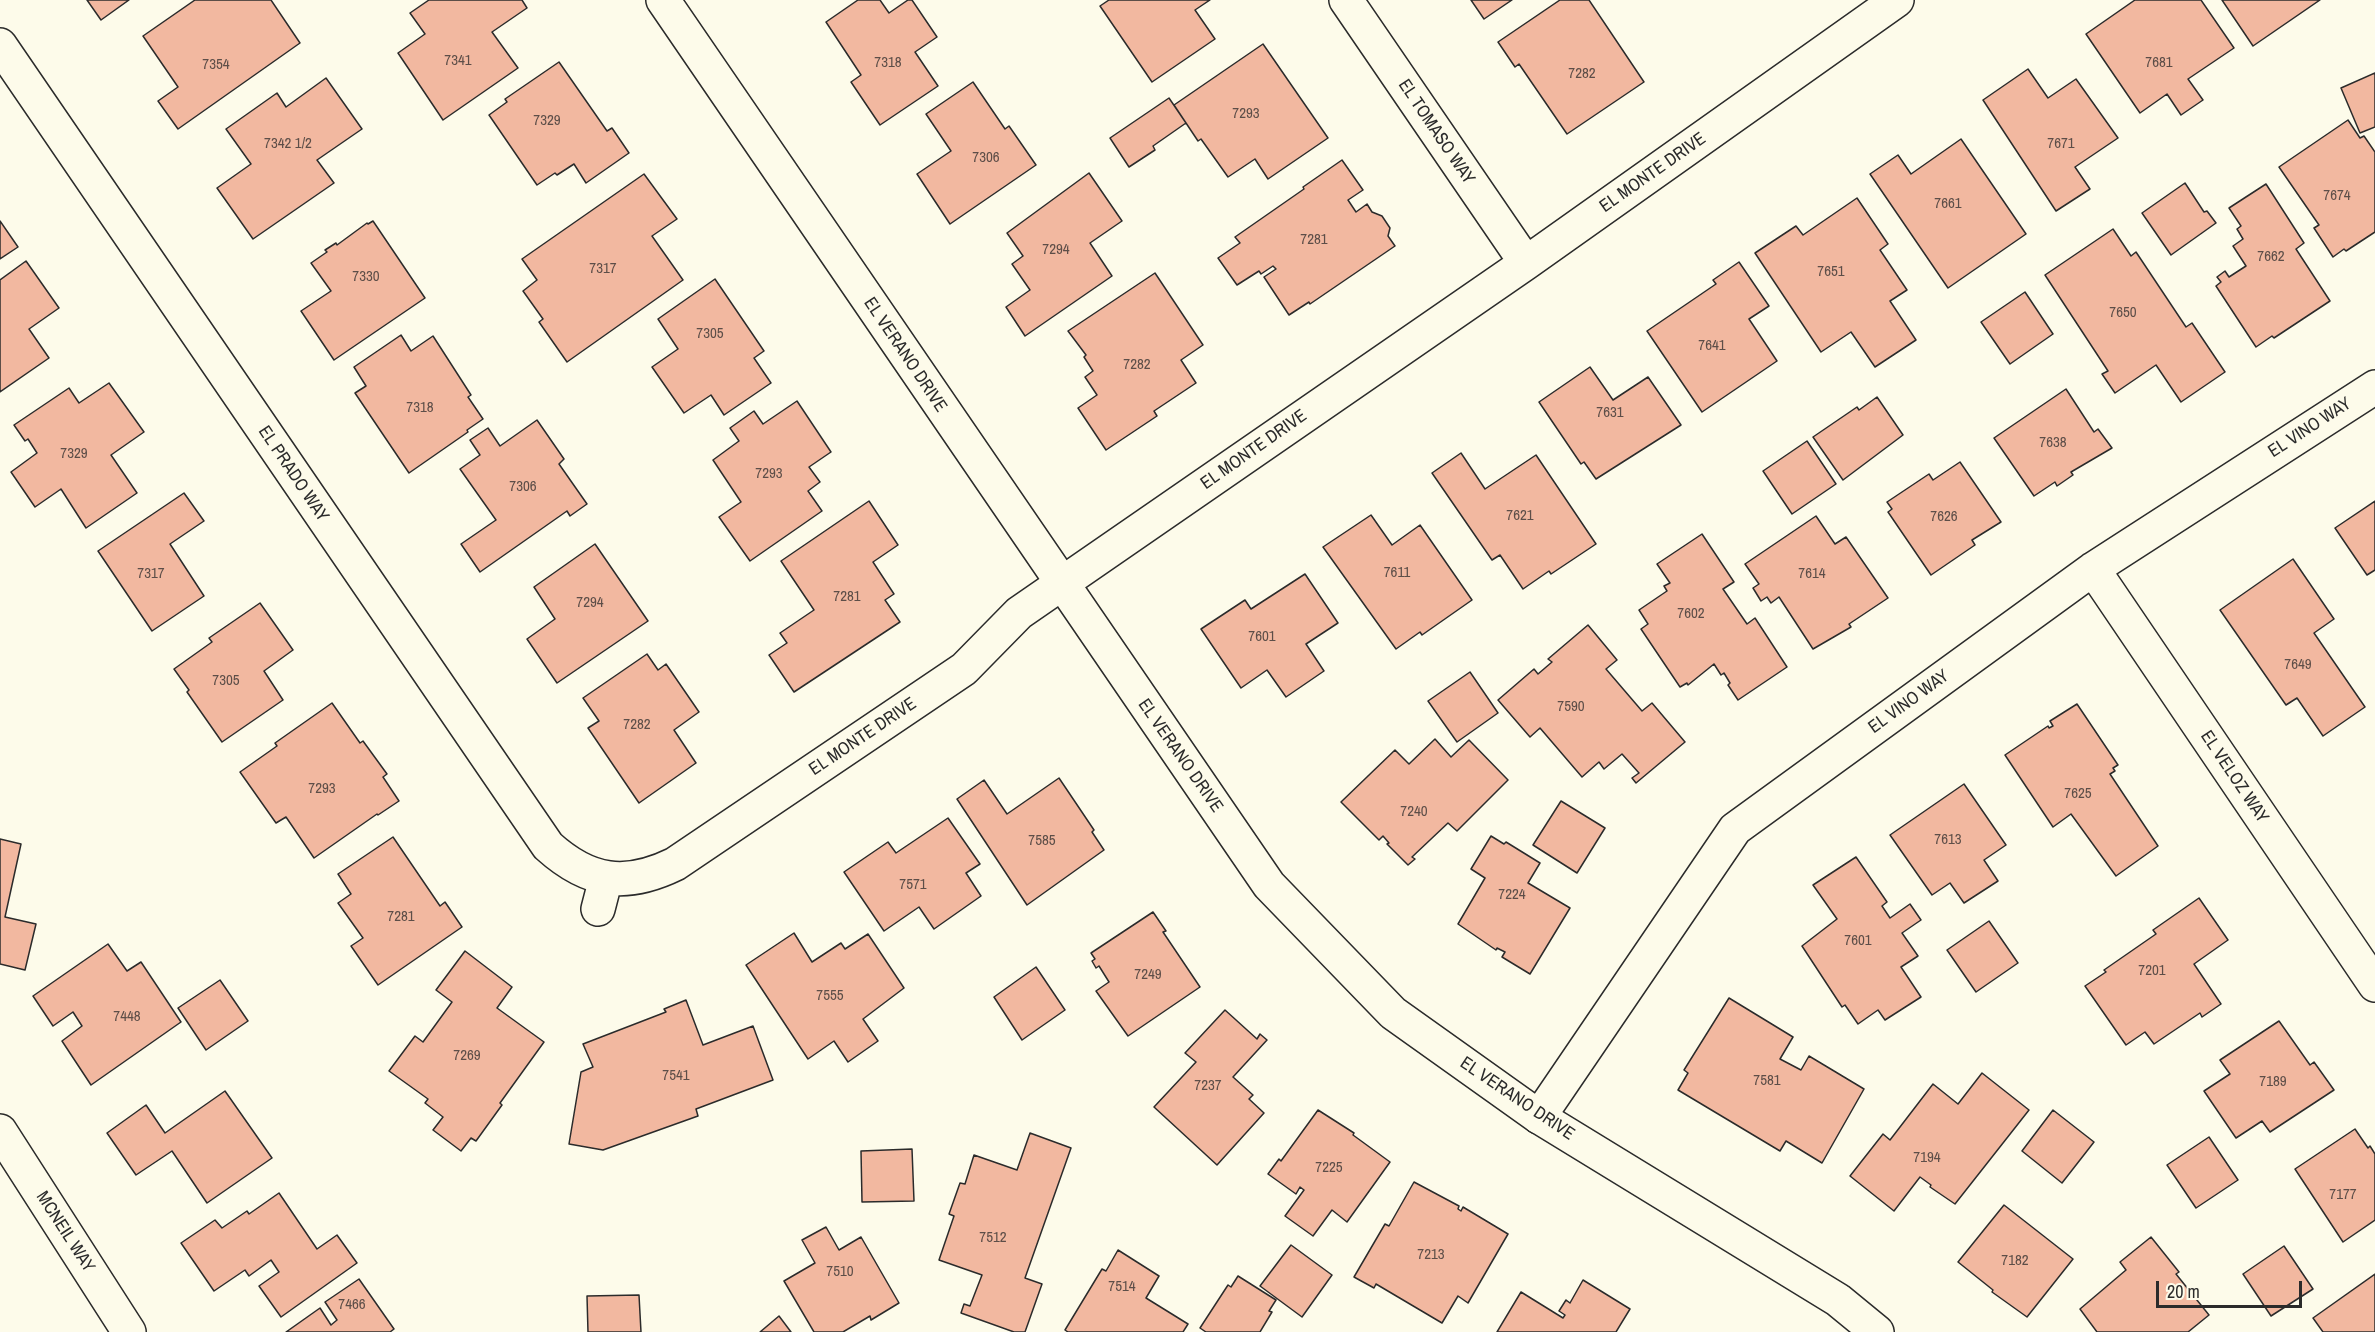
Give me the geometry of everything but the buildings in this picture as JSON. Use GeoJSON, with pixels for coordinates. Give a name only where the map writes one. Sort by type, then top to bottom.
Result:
{"type":"FeatureCollection","features":[{"type":"Feature","properties":{"kind":"street","name":"EL VERANO DRIVE"},"geometry":{"type":"LineString","coordinates":[[663,0],[1269,885],[1393,1013],[1539,1117],[1838,1300],[1877,1332]]}},
{"type":"Feature","properties":{"kind":"street","name":"EL TOMASO WAY"},"geometry":{"type":"LineString","coordinates":[[1346,0],[1526,263]]}},
{"type":"Feature","properties":{"kind":"street","name":"EL MONTE DRIVE"},"geometry":{"type":"LineString","coordinates":[[602,894],[630,879],[646,876],[675,864],[964,669],[1019,613],[1526,263],[1897,0]]}},
{"type":"Feature","properties":{"kind":"street","name":"EL PRADO WAY"},"geometry":{"type":"LineString","coordinates":[[0,45],[548,846],[565,861],[585,872],[602,894]]}},
{"type":"Feature","properties":{"kind":"street","name":"EL VINO WAY"},"geometry":{"type":"LineString","coordinates":[[1539,1117],[1735,829],[2093,569],[2375,387]]}},
{"type":"Feature","properties":{"kind":"street","name":"EL VELOZ WAY"},"geometry":{"type":"LineString","coordinates":[[2093,569],[2375,985]]}},
{"type":"Feature","properties":{"kind":"street","name":"MCNEIL WAY"},"geometry":{"type":"LineString","coordinates":[[0,1131],[129,1332]]}}]}
